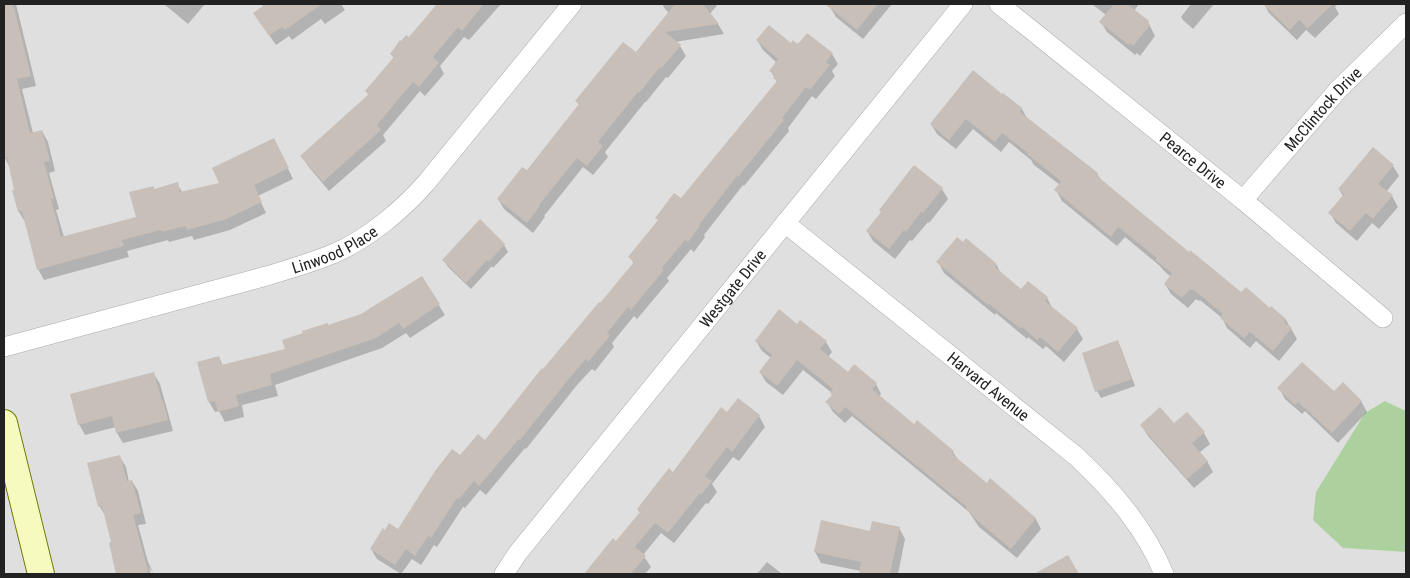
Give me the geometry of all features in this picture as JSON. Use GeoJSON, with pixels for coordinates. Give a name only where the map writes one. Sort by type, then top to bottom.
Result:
{"type":"FeatureCollection","features":[{"type":"Feature","properties":{"kind":"main road"},"geometry":{"type":"LineString","coordinates":[[4,423],[41,574]]}},
{"type":"Feature","properties":{"kind":"street","name":"Linwood Place"},"geometry":{"type":"LineString","coordinates":[[4,347],[301,265],[337,252],[362,238],[411,200],[421,189],[572,4]]}},
{"type":"Feature","properties":{"kind":"street","name":"Westgate Drive"},"geometry":{"type":"LineString","coordinates":[[504,574],[530,539],[963,4]]}},
{"type":"Feature","properties":{"kind":"street","name":"Pearce Drive"},"geometry":{"type":"LineString","coordinates":[[999,4],[1243,200],[1383,318]]}},
{"type":"Feature","properties":{"kind":"street","name":"McClintock Drive"},"geometry":{"type":"LineString","coordinates":[[1243,200],[1337,90],[1406,22]]}},
{"type":"Feature","properties":{"kind":"street","name":"Harvard Avenue"},"geometry":{"type":"LineString","coordinates":[[785,223],[1076,456],[1126,508],[1147,540],[1164,574]]}},
{"type":"Feature","properties":{"kind":"shaded area"},"geometry":{"type":"Polygon","coordinates":[[[4,4],[1406,4],[1406,411],[1385,401],[1343,548],[1406,552],[1406,574],[4,574],[4,4]]]}},
{"type":"Feature","properties":{"kind":"green space"},"geometry":{"type":"Polygon","coordinates":[[[1385,401],[1406,411],[1406,552],[1343,548],[1313,520],[1316,492],[1365,413],[1385,401]]]}},
{"type":"Feature","properties":{"kind":"building"},"geometry":{"type":"Polygon","coordinates":[[[4,4],[13,4],[31,76],[17,79],[30,133],[42,130],[50,161],[44,162],[54,199],[51,199],[61,237],[136,217],[129,192],[154,186],[154,189],[178,182],[180,192],[219,183],[212,168],[274,138],[289,168],[254,185],[262,202],[224,220],[187,230],[186,226],[122,240],[124,246],[37,270],[22,211],[18,212],[12,190],[14,190],[7,157],[4,158],[4,4]]]}},
{"type":"Feature","properties":{"kind":"building"},"geometry":{"type":"Polygon","coordinates":[[[266,4],[322,4],[285,30],[282,27],[269,36],[253,13],[266,4]]]}},
{"type":"Feature","properties":{"kind":"building"},"geometry":{"type":"Polygon","coordinates":[[[437,4],[484,4],[462,31],[458,27],[433,57],[439,63],[419,87],[413,82],[377,125],[381,130],[323,182],[300,156],[369,94],[365,91],[394,57],[390,54],[400,40],[406,35],[409,37],[437,4]]]}},
{"type":"Feature","properties":{"kind":"building"},"geometry":{"type":"Polygon","coordinates":[[[675,4],[703,4],[719,24],[665,32],[681,45],[638,92],[598,142],[603,146],[587,166],[577,158],[527,223],[497,199],[522,167],[527,170],[579,104],[575,101],[623,42],[636,52],[675,4]]]}},
{"type":"Feature","properties":{"kind":"building"},"geometry":{"type":"Polygon","coordinates":[[[825,4],[878,4],[857,30],[825,4]]]}},
{"type":"Feature","properties":{"kind":"building"},"geometry":{"type":"Polygon","coordinates":[[[1114,4],[1127,4],[1149,21],[1150,25],[1133,46],[1099,22],[1114,4]]]}},
{"type":"Feature","properties":{"kind":"building"},"geometry":{"type":"Polygon","coordinates":[[[1263,4],[1333,4],[1308,28],[1299,20],[1290,30],[1263,4]]]}},
{"type":"Feature","properties":{"kind":"building"},"geometry":{"type":"Polygon","coordinates":[[[769,25],[791,43],[793,40],[797,44],[799,43],[807,33],[833,53],[826,62],[830,65],[810,90],[806,87],[782,118],[784,120],[737,176],[688,242],[685,240],[662,268],[664,270],[631,310],[628,307],[607,333],[610,336],[588,362],[586,359],[572,375],[520,440],[479,486],[474,481],[459,499],[457,498],[431,538],[428,536],[415,556],[406,549],[395,565],[370,549],[383,528],[385,530],[389,523],[398,529],[435,471],[452,449],[460,455],[478,434],[485,440],[542,368],[634,262],[628,257],[658,220],[655,218],[674,193],[681,198],[777,81],[773,78],[775,75],[769,71],[778,59],[756,40],[769,25]]]}},
{"type":"Feature","properties":{"kind":"building"},"geometry":{"type":"Polygon","coordinates":[[[973,70],[1022,108],[1020,112],[1098,173],[1097,176],[1189,252],[1190,250],[1241,292],[1246,287],[1286,319],[1284,322],[1292,328],[1273,351],[1250,332],[1244,338],[1220,318],[1223,314],[1194,290],[1190,289],[1182,298],[1164,284],[1172,273],[1155,260],[1157,258],[1118,227],[1111,237],[1054,190],[1061,181],[1002,133],[995,142],[966,119],[949,140],[930,124],[973,70]]]}},
{"type":"Feature","properties":{"kind":"building"},"geometry":{"type":"Polygon","coordinates":[[[1373,147],[1394,165],[1378,184],[1393,195],[1373,219],[1366,213],[1350,231],[1328,213],[1344,194],[1338,189],[1373,147]]]}},
{"type":"Feature","properties":{"kind":"building"},"geometry":{"type":"Polygon","coordinates":[[[914,165],[943,188],[923,213],[921,212],[906,232],[904,230],[889,249],[866,231],[881,212],[879,210],[914,165]]]}},
{"type":"Feature","properties":{"kind":"building"},"geometry":{"type":"Polygon","coordinates":[[[480,219],[505,244],[466,283],[442,260],[480,219]]]}},
{"type":"Feature","properties":{"kind":"building"},"geometry":{"type":"Polygon","coordinates":[[[957,237],[963,242],[966,238],[997,264],[995,267],[1021,289],[1028,281],[1048,297],[1045,301],[1078,328],[1058,352],[1040,337],[1037,340],[1022,327],[1021,329],[988,305],[936,262],[957,237]]]}},
{"type":"Feature","properties":{"kind":"building"},"geometry":{"type":"Polygon","coordinates":[[[422,276],[440,304],[403,329],[399,323],[376,338],[270,374],[272,385],[236,395],[239,406],[218,412],[215,401],[208,402],[197,362],[219,356],[221,365],[285,349],[282,340],[303,333],[302,331],[361,314],[422,276]]]}},
{"type":"Feature","properties":{"kind":"building"},"geometry":{"type":"Polygon","coordinates":[[[779,309],[797,324],[800,320],[827,341],[820,349],[848,372],[854,364],[877,383],[872,389],[914,424],[917,420],[954,451],[952,454],[987,483],[990,478],[1036,518],[1011,549],[972,516],[965,509],[967,507],[845,407],[839,414],[825,402],[832,395],[830,393],[833,389],[797,360],[777,386],[759,372],[772,355],[755,341],[779,309]]]}},
{"type":"Feature","properties":{"kind":"building"},"geometry":{"type":"Polygon","coordinates":[[[1118,340],[1132,379],[1095,392],[1082,353],[1118,340]]]}},
{"type":"Feature","properties":{"kind":"building"},"geometry":{"type":"Polygon","coordinates":[[[1302,362],[1334,391],[1343,382],[1362,401],[1332,433],[1298,402],[1295,405],[1277,388],[1302,362]]]}},
{"type":"Feature","properties":{"kind":"building"},"geometry":{"type":"Polygon","coordinates":[[[154,372],[168,420],[116,433],[112,416],[78,425],[70,394],[154,372]]]}},
{"type":"Feature","properties":{"kind":"building"},"geometry":{"type":"Polygon","coordinates":[[[738,398],[760,415],[732,452],[727,447],[705,476],[712,481],[668,533],[655,523],[635,547],[646,556],[631,574],[584,574],[613,538],[616,541],[640,512],[637,509],[669,468],[673,472],[721,407],[727,412],[738,398]]]}},
{"type":"Feature","properties":{"kind":"building"},"geometry":{"type":"Polygon","coordinates":[[[1160,407],[1174,423],[1187,412],[1205,432],[1192,443],[1208,461],[1187,479],[1140,425],[1160,407]]]}},
{"type":"Feature","properties":{"kind":"building"},"geometry":{"type":"Polygon","coordinates":[[[120,455],[127,481],[132,480],[141,513],[133,515],[149,574],[116,574],[109,543],[111,542],[102,506],[98,507],[87,463],[120,455]]]}},
{"type":"Feature","properties":{"kind":"building"},"geometry":{"type":"Polygon","coordinates":[[[821,520],[870,531],[872,521],[900,527],[890,574],[859,574],[861,562],[814,552],[821,520]]]}},
{"type":"Feature","properties":{"kind":"building"},"geometry":{"type":"Polygon","coordinates":[[[1068,555],[1079,574],[1034,574],[1068,555]]]}}]}
